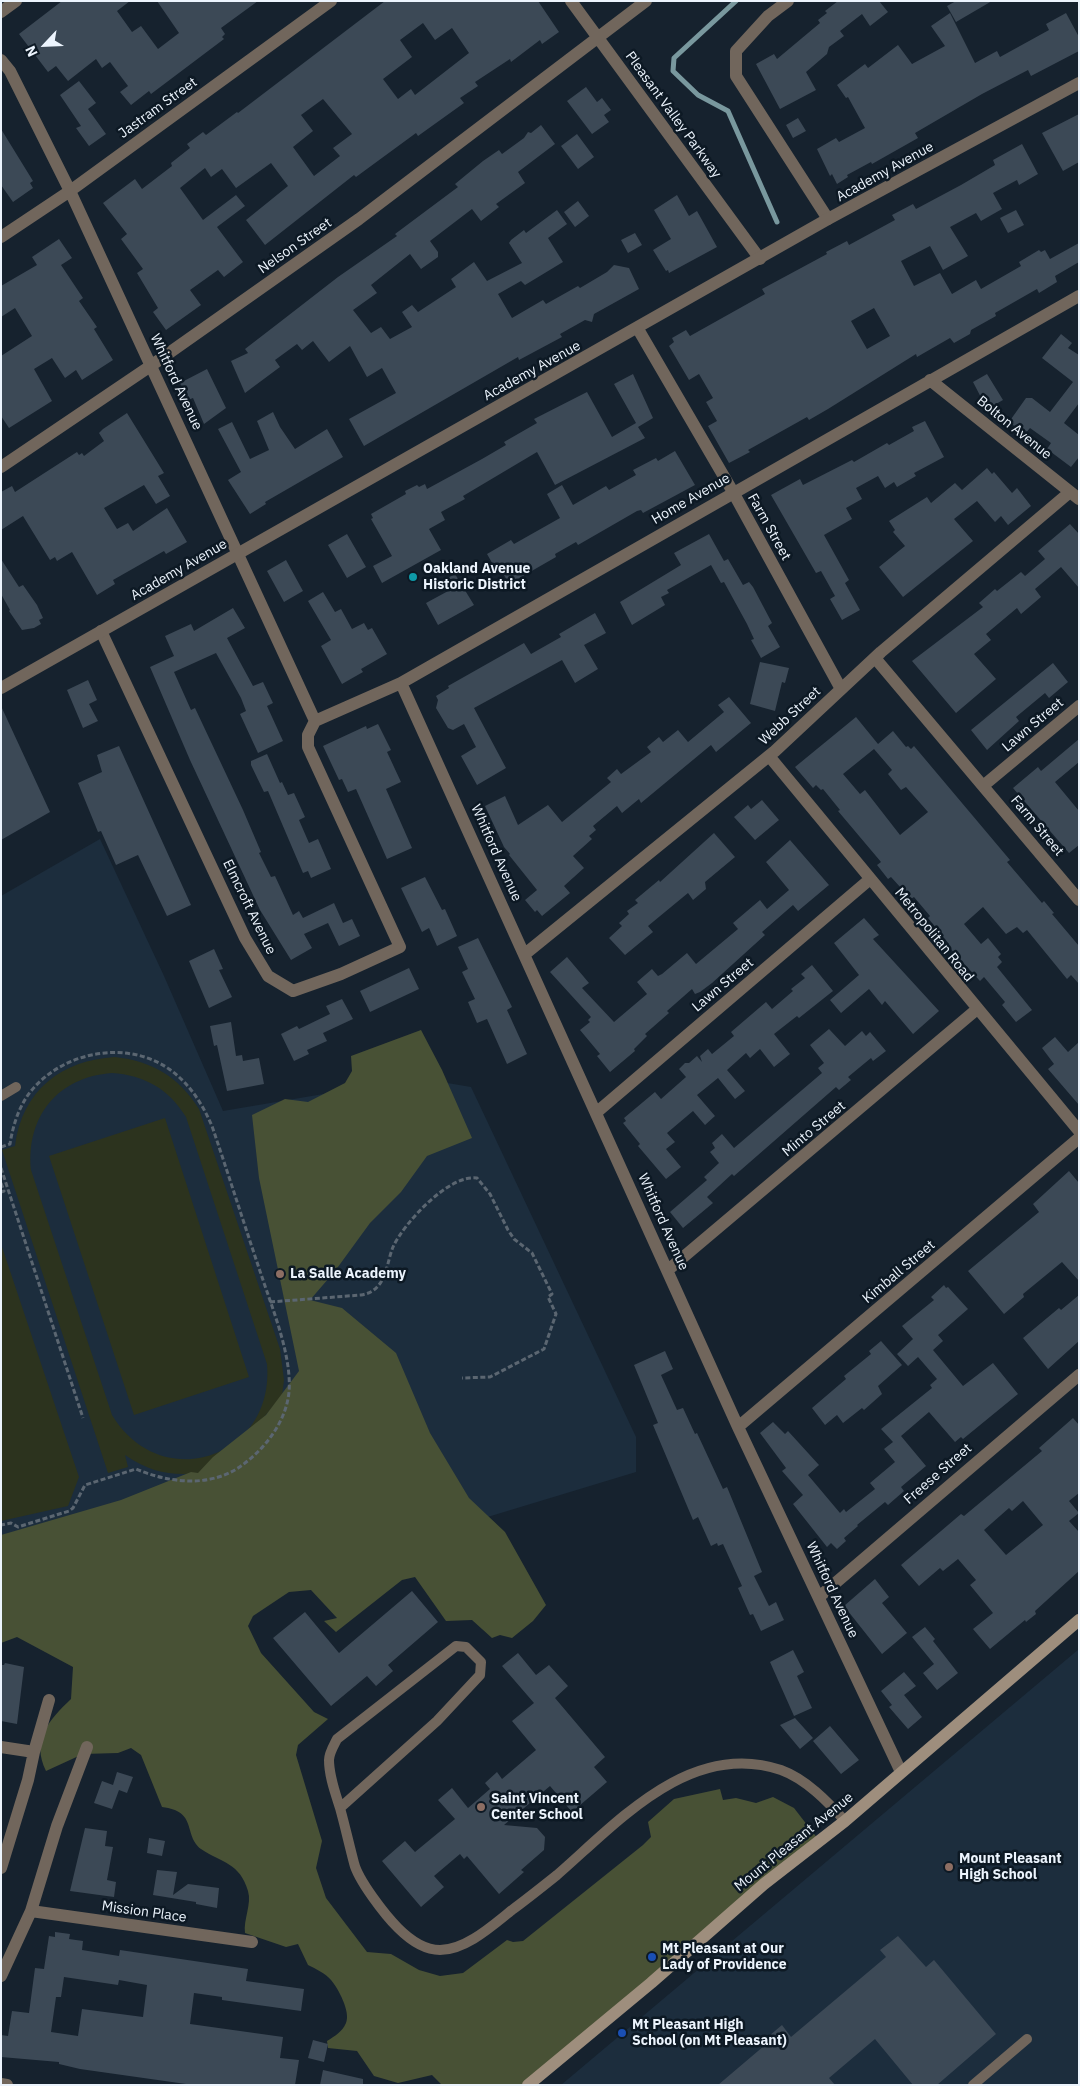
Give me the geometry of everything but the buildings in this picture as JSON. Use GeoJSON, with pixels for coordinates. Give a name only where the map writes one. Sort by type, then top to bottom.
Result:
{"type":"FeatureCollection","features":[{"type":"Feature","properties":{"kind":"main road","name":"Mount Pleasant Avenue"},"geometry":{"type":"LineString","coordinates":[[528,2085],[651,1983],[764,1884],[845,1821],[1079,1620]]}},
{"type":"Feature","properties":{"kind":"street"},"geometry":{"type":"LineString","coordinates":[[1,12],[16,1]]}},
{"type":"Feature","properties":{"kind":"street","name":"Jastram Street"},"geometry":{"type":"LineString","coordinates":[[1,237],[70,190],[331,1]]}},
{"type":"Feature","properties":{"kind":"street","name":"Pleasant Valley Parkway"},"geometry":{"type":"LineString","coordinates":[[571,1],[760,259]]}},
{"type":"Feature","properties":{"kind":"street"},"geometry":{"type":"LineString","coordinates":[[597,37],[646,1]]}},
{"type":"Feature","properties":{"kind":"street"},"geometry":{"type":"LineString","coordinates":[[788,1],[768,16],[736,51],[736,76],[828,220]]}},
{"type":"Feature","properties":{"kind":"street","name":"Nelson Street"},"geometry":{"type":"LineString","coordinates":[[1,467],[152,365],[359,219],[597,37]]}},
{"type":"Feature","properties":{"kind":"street","name":"Whitford Avenue"},"geometry":{"type":"LineString","coordinates":[[1,60],[10,71],[70,190],[315,721]]}},
{"type":"Feature","properties":{"kind":"street","name":"Academy Avenue"},"geometry":{"type":"LineString","coordinates":[[1,688],[828,220],[1079,83]]}},
{"type":"Feature","properties":{"kind":"street","name":"Home Avenue"},"geometry":{"type":"LineString","coordinates":[[315,721],[401,683],[732,492],[1076,300]]}},
{"type":"Feature","properties":{"kind":"street","name":"Farm Street"},"geometry":{"type":"LineString","coordinates":[[638,329],[732,492],[841,689]]}},
{"type":"Feature","properties":{"kind":"street","name":"Bolton Avenue"},"geometry":{"type":"LineString","coordinates":[[930,380],[1074,496]]}},
{"type":"Feature","properties":{"kind":"street","name":"Webb Street"},"geometry":{"type":"LineString","coordinates":[[525,954],[769,756],[875,658],[1074,496]]}},
{"type":"Feature","properties":{"kind":"street","name":"Elmcroft Avenue"},"geometry":{"type":"LineString","coordinates":[[101,631],[245,938],[268,976],[293,991],[341,974],[400,947],[308,747],[308,735],[315,721]]}},
{"type":"Feature","properties":{"kind":"street","name":"Farm Street"},"geometry":{"type":"LineString","coordinates":[[875,658],[1079,900]]}},
{"type":"Feature","properties":{"kind":"street","name":"Whitford Avenue"},"geometry":{"type":"LineString","coordinates":[[401,683],[597,1112],[738,1427],[901,1772]]}},
{"type":"Feature","properties":{"kind":"street","name":"Lawn Street"},"geometry":{"type":"LineString","coordinates":[[983,786],[1079,706]]}},
{"type":"Feature","properties":{"kind":"street","name":"Metropolitan Road"},"geometry":{"type":"LineString","coordinates":[[769,756],[976,1010],[1079,1132]]}},
{"type":"Feature","properties":{"kind":"street","name":"Lawn Street"},"geometry":{"type":"LineString","coordinates":[[597,1112],[869,880]]}},
{"type":"Feature","properties":{"kind":"street","name":"Minto Street"},"geometry":{"type":"LineString","coordinates":[[668,1270],[976,1010]]}},
{"type":"Feature","properties":{"kind":"street","name":"Kimball Street"},"geometry":{"type":"LineString","coordinates":[[738,1427],[1079,1138]]}},
{"type":"Feature","properties":{"kind":"street","name":"Freese Street"},"geometry":{"type":"LineString","coordinates":[[819,1597],[1079,1375]]}},
{"type":"Feature","properties":{"kind":"street"},"geometry":{"type":"LineString","coordinates":[[1,1868],[28,1780],[49,1700]]}},
{"type":"Feature","properties":{"kind":"street"},"geometry":{"type":"LineString","coordinates":[[1,1747],[34,1752]]}},
{"type":"Feature","properties":{"kind":"street"},"geometry":{"type":"LineString","coordinates":[[1,1976],[31,1911],[57,1826],[87,1747]]}},
{"type":"Feature","properties":{"kind":"street","name":"Mission Place"},"geometry":{"type":"LineString","coordinates":[[31,1911],[252,1942]]}},
{"type":"Feature","properties":{"kind":"street"},"geometry":{"type":"LineString","coordinates":[[1,2084],[8,2085]]}},
{"type":"Feature","properties":{"kind":"lane"},"geometry":{"type":"LineString","coordinates":[[1,1096],[16,1087]]}},
{"type":"Feature","properties":{"kind":"lane"},"geometry":{"type":"LineString","coordinates":[[340,1808],[437,1721],[480,1675],[481,1662],[466,1647],[456,1646],[337,1739],[328,1758],[332,1784],[355,1866],[386,1916],[411,1941],[440,1950],[463,1945],[498,1922],[556,1875],[629,1810],[660,1789],[692,1774],[725,1764],[754,1764],[782,1770],[827,1801],[845,1821]]}},
{"type":"Feature","properties":{"kind":"lane"},"geometry":{"type":"LineString","coordinates":[[973,2085],[1027,2039]]}},
{"type":"Feature","properties":{"kind":"path"},"geometry":{"type":"LineString","coordinates":[[1,1147],[10,1144],[17,1116],[30,1092],[54,1070],[70,1062],[93,1053],[115,1052],[140,1056],[168,1068],[189,1086],[203,1106],[212,1126],[270,1302],[287,1362],[289,1391],[284,1412],[274,1433],[250,1460],[220,1476],[197,1481],[178,1482],[156,1478],[136,1468],[85,1485],[73,1508],[69,1511],[18,1528],[11,1523],[1,1525]]}},
{"type":"Feature","properties":{"kind":"path"},"geometry":{"type":"LineString","coordinates":[[1,1168],[83,1418]]}},
{"type":"Feature","properties":{"kind":"path"},"geometry":{"type":"LineString","coordinates":[[270,1302],[361,1295],[374,1290],[382,1281],[400,1234],[411,1220],[445,1190],[470,1177],[477,1178],[490,1194],[508,1230],[514,1238],[532,1253],[552,1294],[548,1296],[556,1314],[544,1349],[490,1376],[462,1378]]}},
{"type":"Feature","properties":{"kind":"path"},"geometry":{"type":"LineString","coordinates":[[1,1183],[4,1191],[1,1192]]}},
{"type":"Feature","properties":{"kind":"shaded area","name":"La Salle Academy"},"geometry":{"type":"Polygon","coordinates":[[[100,839],[164,976],[223,1111],[418,1078],[471,1087],[636,1437],[636,1472],[481,1519],[1,1587],[1,896],[100,839]]]}},
{"type":"Feature","properties":{"kind":"shaded area","name":"Mount Pleasant High School"},"geometry":{"type":"Polygon","coordinates":[[[1079,1649],[1079,2085],[561,2085],[1079,1649]]]}},
{"type":"Feature","properties":{"kind":"green space"},"geometry":{"type":"Polygon","coordinates":[[[421,1030],[442,1070],[472,1138],[427,1156],[401,1192],[370,1223],[335,1271],[310,1300],[342,1308],[396,1353],[430,1433],[469,1498],[505,1532],[546,1605],[533,1621],[512,1638],[500,1635],[492,1638],[472,1620],[446,1621],[415,1577],[402,1580],[336,1632],[324,1621],[337,1618],[311,1590],[289,1592],[253,1616],[248,1626],[261,1653],[314,1712],[328,1719],[298,1745],[296,1755],[322,1841],[316,1868],[326,1898],[367,1952],[391,1954],[419,1970],[440,1976],[463,1973],[507,1940],[513,1942],[523,1941],[643,1845],[651,1837],[648,1822],[674,1799],[720,1789],[723,1800],[736,1798],[756,1803],[773,1797],[794,1808],[818,1839],[526,2085],[442,2085],[432,2075],[398,2083],[374,2076],[357,2051],[328,2048],[327,2041],[340,2031],[347,2018],[343,2000],[337,1989],[326,1975],[308,1965],[298,1944],[286,1947],[245,1933],[249,1896],[245,1882],[235,1869],[201,1849],[192,1837],[188,1824],[181,1813],[162,1807],[141,1755],[131,1748],[118,1753],[83,1754],[46,1771],[40,1750],[42,1740],[49,1723],[71,1699],[73,1667],[17,1637],[1,1643],[1,1535],[121,1500],[191,1472],[198,1473],[213,1457],[266,1415],[299,1371],[259,1178],[252,1115],[285,1099],[308,1102],[345,1083],[352,1071],[351,1056],[421,1030]]]}},
{"type":"Feature","properties":{"kind":"green space"},"geometry":{"type":"Polygon","coordinates":[[[115,1057],[141,1062],[153,1067],[163,1072],[183,1088],[199,1109],[280,1349],[284,1380],[282,1396],[218,1471],[192,1474],[169,1473],[148,1467],[125,1455],[128,1467],[108,1473],[2,1150],[15,1146],[19,1126],[26,1109],[36,1094],[48,1082],[78,1064],[96,1059],[115,1057]],[[112,1073],[93,1076],[76,1082],[61,1091],[49,1103],[40,1117],[34,1133],[31,1150],[31,1170],[112,1415],[133,1440],[158,1454],[185,1459],[211,1455],[234,1443],[253,1423],[265,1397],[267,1364],[186,1117],[164,1091],[145,1080],[124,1074],[112,1073]]]}},
{"type":"Feature","properties":{"kind":"green space"},"geometry":{"type":"Polygon","coordinates":[[[165,1118],[249,1377],[134,1415],[49,1156],[165,1118]]]}},
{"type":"Feature","properties":{"kind":"green space"},"geometry":{"type":"Polygon","coordinates":[[[1,1244],[79,1477],[68,1506],[1,1521],[1,1244]]]}},
{"type":"Feature","properties":{"kind":"waterway"},"geometry":{"type":"LineString","coordinates":[[736,1],[674,58],[673,71],[698,95],[728,111],[777,222]]}},
{"type":"Feature","properties":{"kind":"place","name":"Oakland Avenue Historic District"},"geometry":{"type":"Point","coordinates":[413,577]}},
{"type":"Feature","properties":{"kind":"place","name":"La Salle Academy"},"geometry":{"type":"Point","coordinates":[280,1274]}},
{"type":"Feature","properties":{"kind":"place","name":"Saint Vincent Center School"},"geometry":{"type":"Point","coordinates":[481,1807]}},
{"type":"Feature","properties":{"kind":"place","name":"Mount Pleasant High School"},"geometry":{"type":"Point","coordinates":[949,1867]}},
{"type":"Feature","properties":{"kind":"place","name":"Mt Pleasant at Our Lady of Providence"},"geometry":{"type":"Point","coordinates":[652,1957]}},
{"type":"Feature","properties":{"kind":"place","name":"Mt Pleasant High School (on Mt Pleasant)"},"geometry":{"type":"Point","coordinates":[622,2033]}}]}
